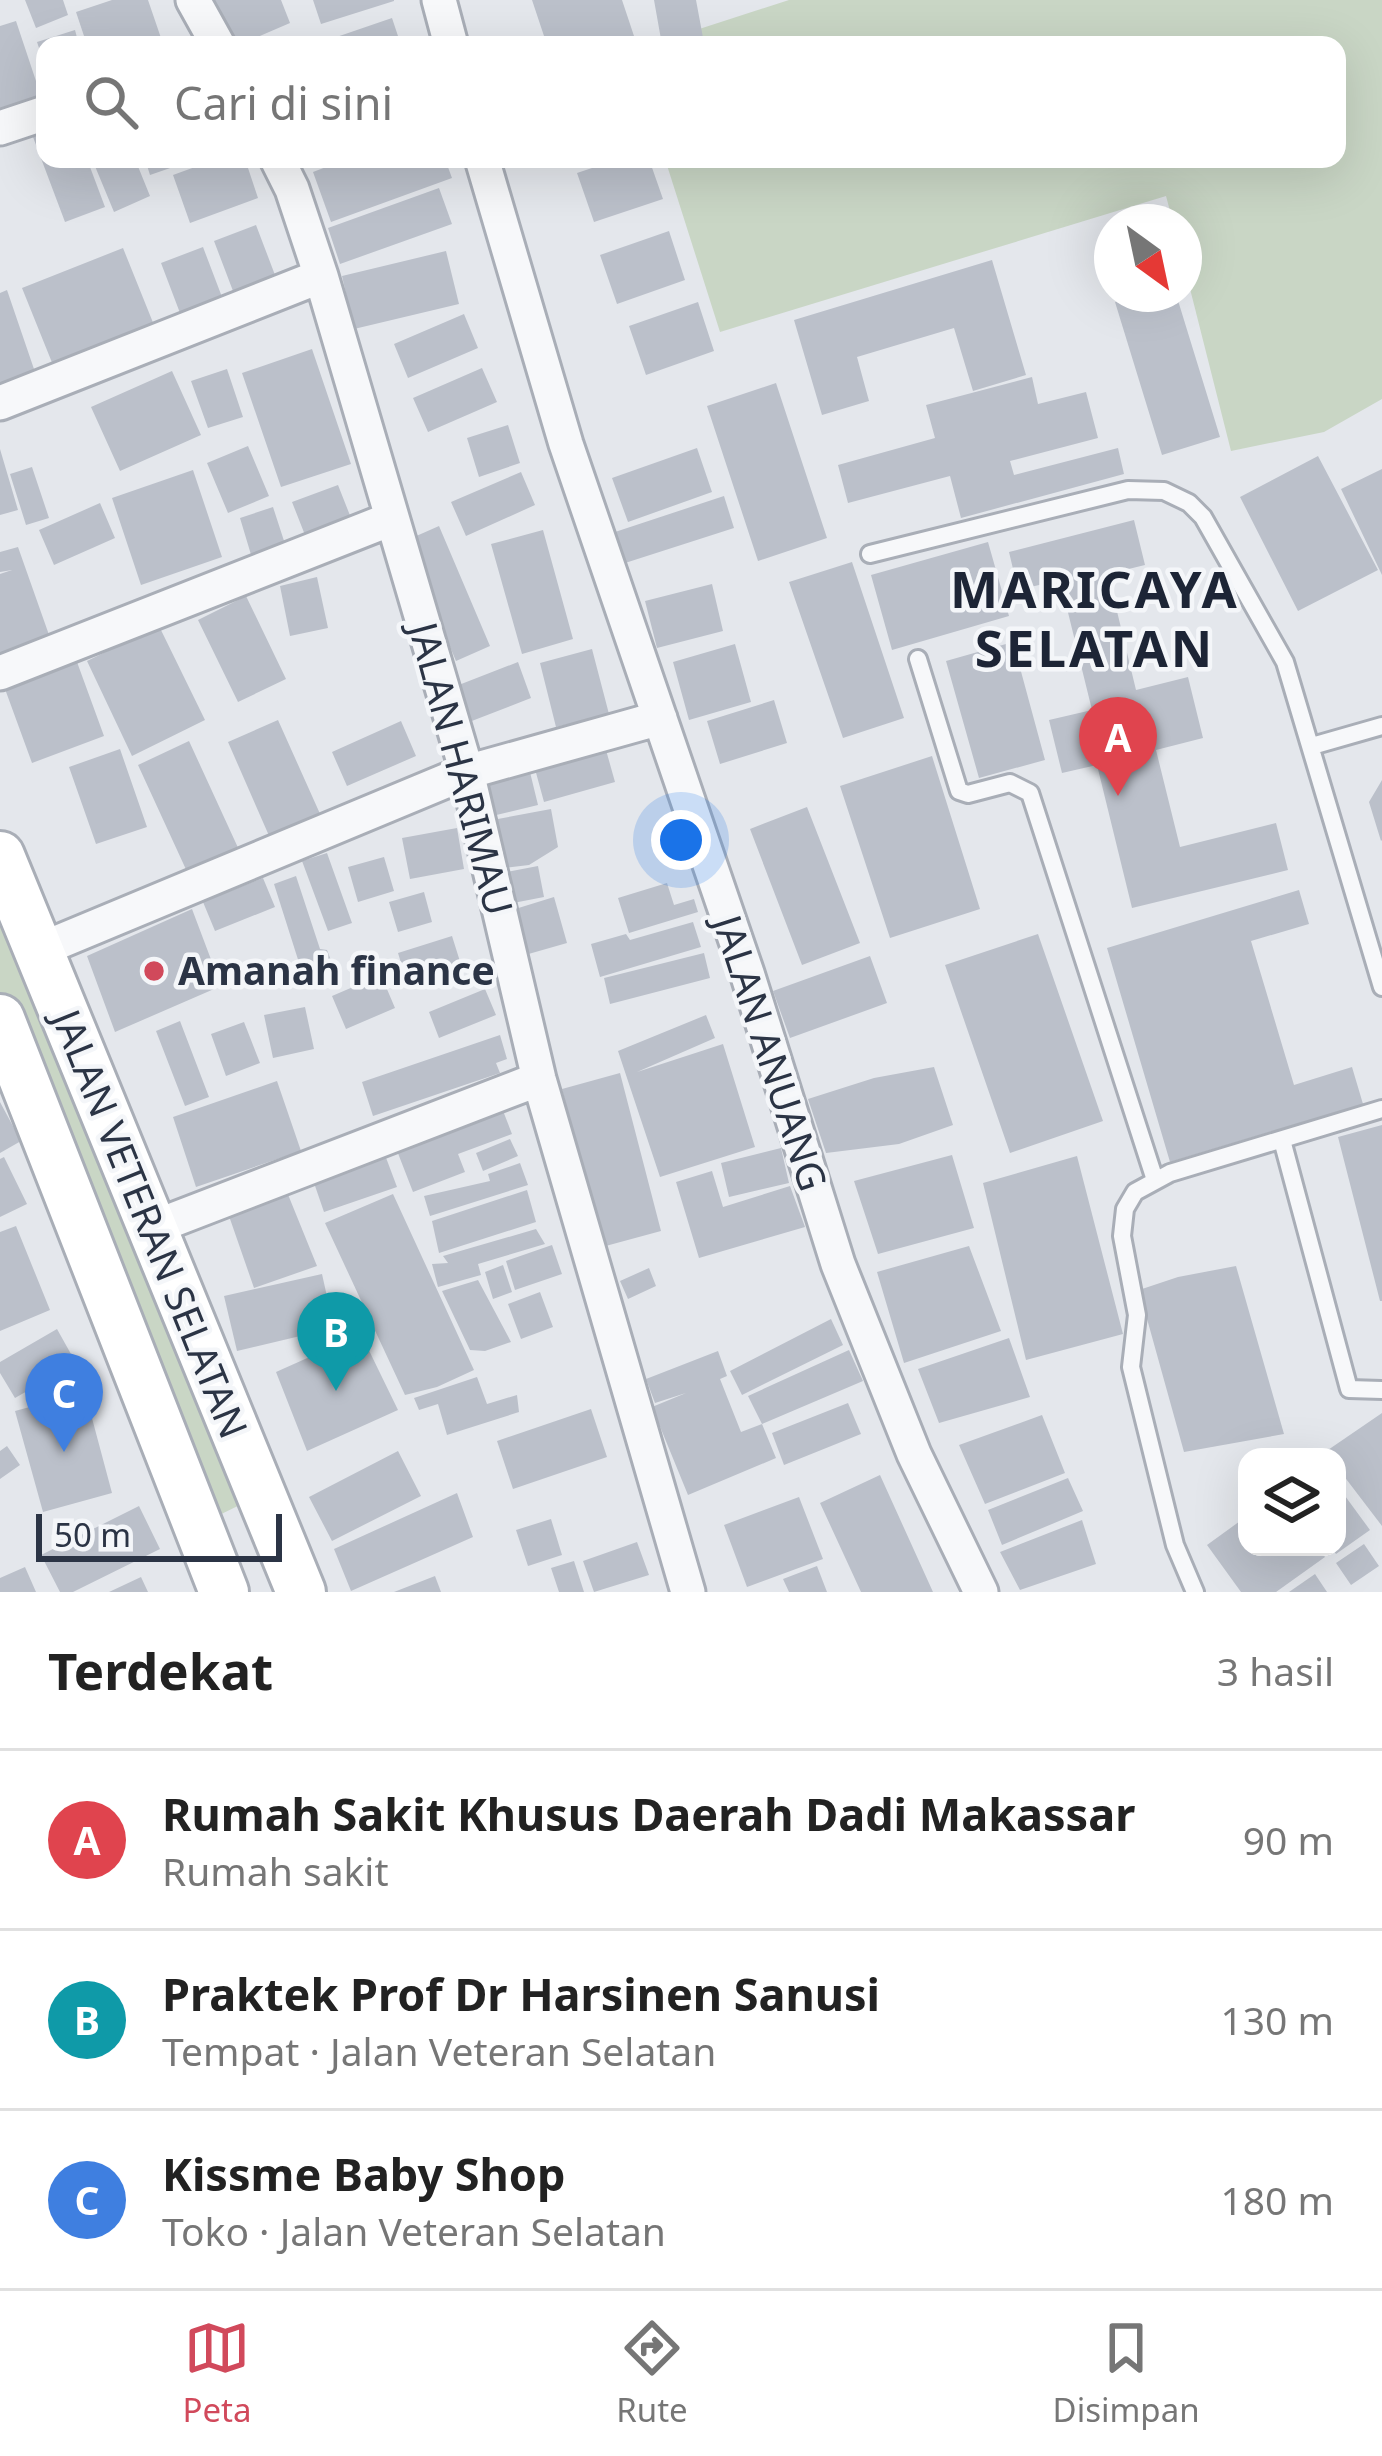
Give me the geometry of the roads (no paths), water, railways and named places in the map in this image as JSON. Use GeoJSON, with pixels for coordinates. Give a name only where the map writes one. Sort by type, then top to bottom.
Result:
{"type":"FeatureCollection","features":[{"type":"Feature","properties":{"kind":"main road","name":"JALAN VETERAN SELATAN"},"geometry":{"type":"LineString","coordinates":[[0,856],[301,1592]]}},
{"type":"Feature","properties":{"kind":"main road","name":"JALAN VETERAN SELATAN"},"geometry":{"type":"LineString","coordinates":[[0,1019],[218,1578]]}},
{"type":"Feature","properties":{"kind":"main road"},"geometry":{"type":"LineString","coordinates":[[218,1578],[278,1536]]}},
{"type":"Feature","properties":{"kind":"street"},"geometry":{"type":"LineString","coordinates":[[193,0],[213,36]]}},
{"type":"Feature","properties":{"kind":"street"},"geometry":{"type":"LineString","coordinates":[[439,0],[449,36]]}},
{"type":"Feature","properties":{"kind":"street"},"geometry":{"type":"LineString","coordinates":[[0,128],[36,116]]}},
{"type":"Feature","properties":{"kind":"street","name":"JALAN HARIMAU"},"geometry":{"type":"LineString","coordinates":[[282,168],[322,276],[466,772],[539,1079],[688,1592]]}},
{"type":"Feature","properties":{"kind":"street","name":"JALAN ANUANG"},"geometry":{"type":"LineString","coordinates":[[485,168],[566,445],[747,973],[838,1264],[914,1454],[981,1592]]}},
{"type":"Feature","properties":{"kind":"street"},"geometry":{"type":"LineString","coordinates":[[0,403],[322,276]]}},
{"type":"Feature","properties":{"kind":"street"},"geometry":{"type":"LineString","coordinates":[[0,673],[391,519]]}},
{"type":"Feature","properties":{"kind":"street"},"geometry":{"type":"LineString","coordinates":[[37,951],[466,772],[660,718]]}},
{"type":"Feature","properties":{"kind":"street"},"geometry":{"type":"LineString","coordinates":[[152,1228],[539,1079]]}},
{"type":"Feature","properties":{"kind":"lane"},"geometry":{"type":"LineString","coordinates":[[869,554],[1128,490],[1164,491],[1190,503],[1227,556],[1286,662],[1382,987]]}},
{"type":"Feature","properties":{"kind":"lane"},"geometry":{"type":"LineString","coordinates":[[918,659],[959,791],[968,794],[1010,783],[1030,793],[1155,1180]]}},
{"type":"Feature","properties":{"kind":"lane"},"geometry":{"type":"LineString","coordinates":[[1312,746],[1382,726]]}},
{"type":"Feature","properties":{"kind":"lane"},"geometry":{"type":"LineString","coordinates":[[1196,1592],[1175,1545],[1131,1367],[1137,1315],[1122,1236],[1125,1209],[1135,1192],[1155,1180],[1382,1109]]}},
{"type":"Feature","properties":{"kind":"lane"},"geometry":{"type":"LineString","coordinates":[[1282,1140],[1348,1389],[1382,1390]]}},
{"type":"Feature","properties":{"kind":"place","name":"Rumah Sakit Khusus Daerah Dadi Makassar"},"geometry":{"type":"Point","coordinates":[1118,796]}},
{"type":"Feature","properties":{"kind":"place","name":"Amanah finance"},"geometry":{"type":"Point","coordinates":[154,971]}},
{"type":"Feature","properties":{"kind":"place","name":"Praktek Prof Dr Harsinen Sanusi"},"geometry":{"type":"Point","coordinates":[336,1391]}},
{"type":"Feature","properties":{"kind":"place","name":"Kissme Baby Shop"},"geometry":{"type":"Point","coordinates":[64,1452]}},
{"type":"Feature","properties":{"kind":"district","name":"MARICAYA SELATAN"},"geometry":{"type":"Point","coordinates":[1095,619]}}]}
